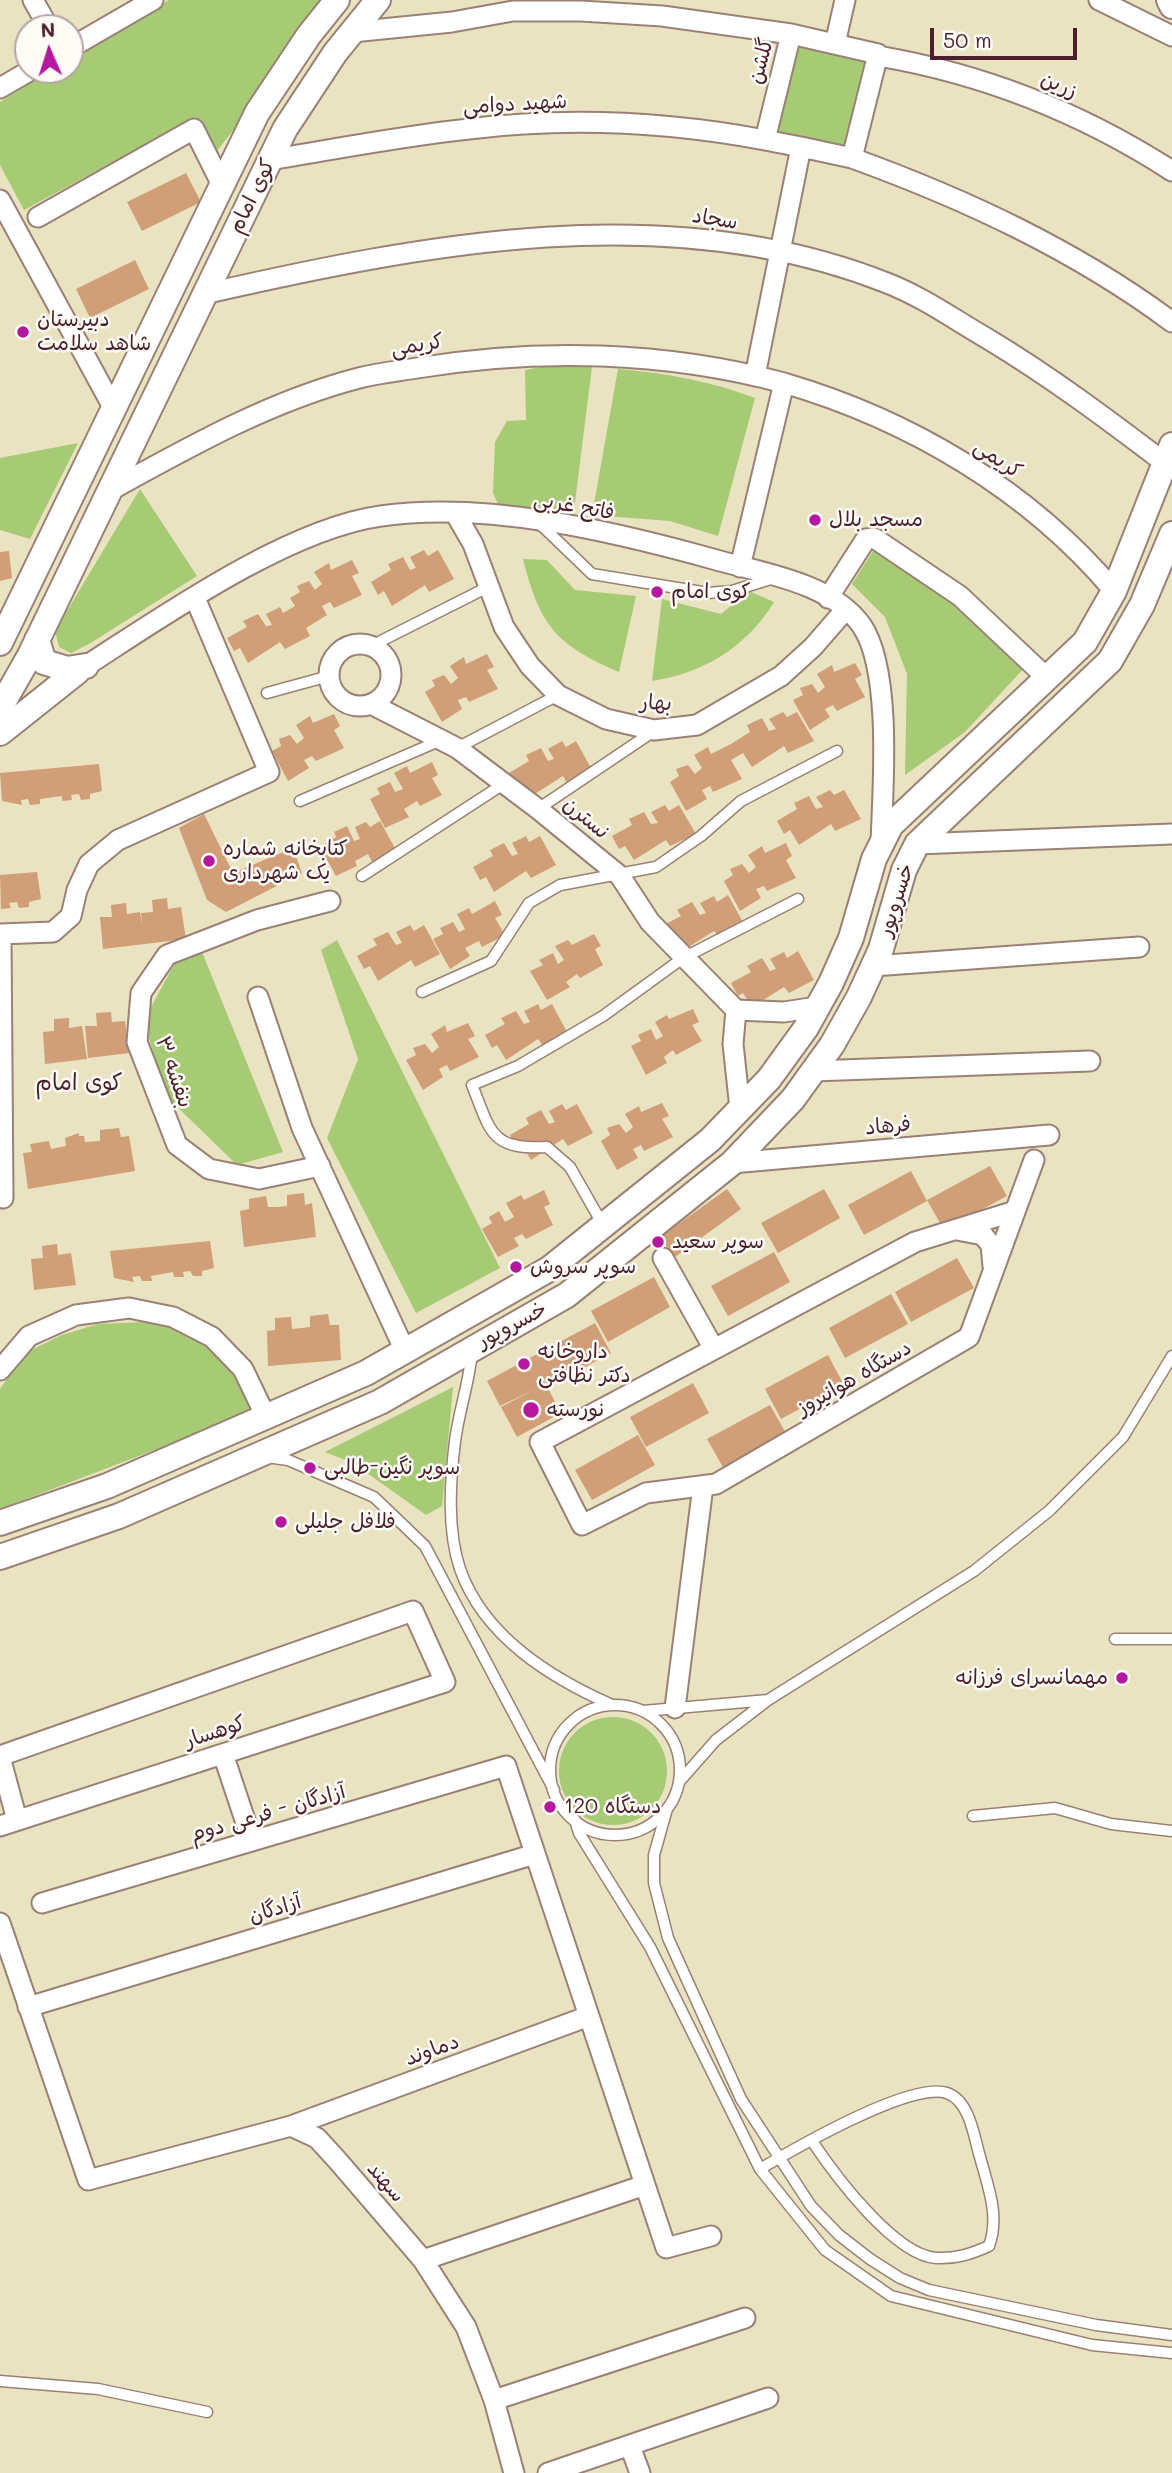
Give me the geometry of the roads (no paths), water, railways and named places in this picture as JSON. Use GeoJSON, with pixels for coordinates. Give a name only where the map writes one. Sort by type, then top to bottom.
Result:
{"type":"FeatureCollection","features":[{"type":"Feature","properties":{"kind":"street"},"geometry":{"type":"LineString","coordinates":[[84,40],[153,0]]}},
{"type":"Feature","properties":{"kind":"street","name":"کوی امام"},"geometry":{"type":"LineString","coordinates":[[0,643],[257,113],[309,35],[337,0]]}},
{"type":"Feature","properties":{"kind":"street","name":"کوی امام"},"geometry":{"type":"LineString","coordinates":[[0,708],[37,640],[285,129],[352,32],[378,0]]}},
{"type":"Feature","properties":{"kind":"street"},"geometry":{"type":"LineString","coordinates":[[835,44],[845,0]]}},
{"type":"Feature","properties":{"kind":"street"},"geometry":{"type":"LineString","coordinates":[[1099,0],[1172,36]]}},
{"type":"Feature","properties":{"kind":"street"},"geometry":{"type":"LineString","coordinates":[[1169,0],[1172,6]]}},
{"type":"Feature","properties":{"kind":"street"},"geometry":{"type":"LineString","coordinates":[[352,32],[452,22],[513,11],[581,10],[662,16],[791,34]]}},
{"type":"Feature","properties":{"kind":"street","name":"گلشن"},"geometry":{"type":"LineString","coordinates":[[765,140],[791,34],[877,56]]}},
{"type":"Feature","properties":{"kind":"street"},"geometry":{"type":"LineString","coordinates":[[852,158],[877,56]]}},
{"type":"Feature","properties":{"kind":"street","name":"زرین"},"geometry":{"type":"LineString","coordinates":[[877,56],[931,65],[1052,106],[1123,139],[1172,171]]}},
{"type":"Feature","properties":{"kind":"street","name":"شهید دوامی"},"geometry":{"type":"LineString","coordinates":[[269,160],[470,128],[540,124],[631,123],[705,129],[765,140]]}},
{"type":"Feature","properties":{"kind":"street"},"geometry":{"type":"LineString","coordinates":[[38,217],[194,129],[222,186]]}},
{"type":"Feature","properties":{"kind":"street"},"geometry":{"type":"LineString","coordinates":[[765,140],[852,158],[937,188],[1040,239],[1098,272],[1172,322]]}},
{"type":"Feature","properties":{"kind":"street"},"geometry":{"type":"LineString","coordinates":[[755,376],[802,147]]}},
{"type":"Feature","properties":{"kind":"street"},"geometry":{"type":"LineString","coordinates":[[0,200],[114,409]]}},
{"type":"Feature","properties":{"kind":"street"},"geometry":{"type":"LineString","coordinates":[[209,212],[239,224]]}},
{"type":"Feature","properties":{"kind":"street","name":"سجاد"},"geometry":{"type":"LineString","coordinates":[[204,294],[344,264],[485,242],[582,236],[676,236],[780,252],[887,283],[938,308],[1032,364],[1169,454]]}},
{"type":"Feature","properties":{"kind":"street","name":"کریمی"},"geometry":{"type":"LineString","coordinates":[[109,491],[260,412],[360,378],[470,359],[615,355],[755,376],[859,408],[957,458],[1019,501],[1093,567],[1114,592]]}},
{"type":"Feature","properties":{"kind":"street"},"geometry":{"type":"LineString","coordinates":[[740,567],[784,383]]}},
{"type":"Feature","properties":{"kind":"street"},"geometry":{"type":"LineString","coordinates":[[1169,454],[1114,592],[1085,642],[891,828],[922,840],[1172,834]]}},
{"type":"Feature","properties":{"kind":"street","name":"فاتح غربی"},"geometry":{"type":"LineString","coordinates":[[82,669],[195,598],[262,561],[342,526],[379,516],[455,513],[538,522],[677,549],[778,577],[828,598],[846,609],[861,626],[872,647],[878,681],[891,828]]}},
{"type":"Feature","properties":{"kind":"street","name":"بهار"},"geometry":{"type":"LineString","coordinates":[[455,513],[473,544],[504,627],[530,666],[558,695],[606,719],[654,730],[697,725],[741,702],[781,676],[813,647],[846,609]]}},
{"type":"Feature","properties":{"kind":"street"},"geometry":{"type":"LineString","coordinates":[[922,840],[1110,662],[1142,605],[1172,534]]}},
{"type":"Feature","properties":{"kind":"street"},"geometry":{"type":"LineString","coordinates":[[828,598],[857,550],[866,540],[874,538],[974,607],[1047,678]]}},
{"type":"Feature","properties":{"kind":"street"},"geometry":{"type":"LineString","coordinates":[[3,1198],[1,934],[53,932],[71,916],[77,890],[89,864],[118,840],[270,772],[195,598]]}},
{"type":"Feature","properties":{"kind":"street"},"geometry":{"type":"LineString","coordinates":[[37,640],[44,662],[67,669],[82,669]]}},
{"type":"Feature","properties":{"kind":"street"},"geometry":{"type":"LineString","coordinates":[[360,644],[371,646],[387,660],[391,681],[380,699],[371,705],[351,705],[335,694],[329,676],[334,658],[341,651],[360,644]]}},
{"type":"Feature","properties":{"kind":"street"},"geometry":{"type":"LineString","coordinates":[[0,733],[82,669]]}},
{"type":"Feature","properties":{"kind":"street","name":"نسترن"},"geometry":{"type":"LineString","coordinates":[[371,705],[448,745],[505,783],[620,876],[650,922],[736,1010]]}},
{"type":"Feature","properties":{"kind":"street","name":"خسروپور"},"geometry":{"type":"LineString","coordinates":[[0,1523],[107,1486],[366,1373],[549,1269],[699,1149],[769,1079],[817,1007],[851,938],[891,828]]}},
{"type":"Feature","properties":{"kind":"street","name":"خسروپور"},"geometry":{"type":"LineString","coordinates":[[0,1558],[119,1516],[380,1402],[473,1346],[567,1295],[726,1168],[793,1099],[832,1045],[873,966],[904,870],[922,840]]}},
{"type":"Feature","properties":{"kind":"street","name":"بنفشه ۳"},"geometry":{"type":"LineString","coordinates":[[320,1166],[259,1179],[209,1168],[177,1145],[137,1042],[141,993],[167,955],[257,920],[330,901]]}},
{"type":"Feature","properties":{"kind":"street"},"geometry":{"type":"LineString","coordinates":[[873,966],[1139,947]]}},
{"type":"Feature","properties":{"kind":"street"},"geometry":{"type":"LineString","coordinates":[[258,998],[302,1128],[405,1351]]}},
{"type":"Feature","properties":{"kind":"street"},"geometry":{"type":"LineString","coordinates":[[740,1109],[733,1044],[736,1010],[784,1012],[817,1007]]}},
{"type":"Feature","properties":{"kind":"street"},"geometry":{"type":"LineString","coordinates":[[813,1071],[1090,1061]]}},
{"type":"Feature","properties":{"kind":"street","name":"فرهاد"},"geometry":{"type":"LineString","coordinates":[[726,1168],[1049,1135]]}},
{"type":"Feature","properties":{"kind":"street"},"geometry":{"type":"LineString","coordinates":[[699,1149],[726,1168]]}},
{"type":"Feature","properties":{"kind":"street","name":"دستگاه هوانیروز"},"geometry":{"type":"LineString","coordinates":[[1015,1211],[915,1242],[540,1442],[582,1525],[646,1493],[716,1485],[968,1337],[992,1274],[1034,1160]]}},
{"type":"Feature","properties":{"kind":"street","name":"دستگاه هوانیروز"},"geometry":{"type":"LineString","coordinates":[[953,1230],[984,1235],[992,1245],[992,1274]]}},
{"type":"Feature","properties":{"kind":"street"},"geometry":{"type":"LineString","coordinates":[[663,1258],[714,1349]]}},
{"type":"Feature","properties":{"kind":"street"},"geometry":{"type":"LineString","coordinates":[[0,1370],[29,1336],[76,1315],[129,1308],[173,1317],[212,1337],[243,1369],[265,1415]]}},
{"type":"Feature","properties":{"kind":"street"},"geometry":{"type":"LineString","coordinates":[[457,1322],[473,1346]]}},
{"type":"Feature","properties":{"kind":"street"},"geometry":{"type":"LineString","coordinates":[[675,1708],[703,1486]]}},
{"type":"Feature","properties":{"kind":"street"},"geometry":{"type":"LineString","coordinates":[[44,1508],[58,1537]]}},
{"type":"Feature","properties":{"kind":"street","name":"کوهسار"},"geometry":{"type":"LineString","coordinates":[[0,1757],[413,1611],[444,1682],[9,1823]]}},
{"type":"Feature","properties":{"kind":"street"},"geometry":{"type":"LineString","coordinates":[[223,1754],[252,1841]]}},
{"type":"Feature","properties":{"kind":"street"},"geometry":{"type":"LineString","coordinates":[[0,1757],[9,1823]]}},
{"type":"Feature","properties":{"kind":"street","name":"آزادگان - فرعی دوم"},"geometry":{"type":"LineString","coordinates":[[42,1903],[506,1766],[535,1854]]}},
{"type":"Feature","properties":{"kind":"street"},"geometry":{"type":"LineString","coordinates":[[535,1854],[666,2248],[711,2236]]}},
{"type":"Feature","properties":{"kind":"street","name":"آزادگان"},"geometry":{"type":"LineString","coordinates":[[28,2007],[535,1854]]}},
{"type":"Feature","properties":{"kind":"street"},"geometry":{"type":"LineString","coordinates":[[0,1923],[88,2180],[291,2126]]}},
{"type":"Feature","properties":{"kind":"street","name":"دماوند"},"geometry":{"type":"LineString","coordinates":[[291,2126],[589,2016]]}},
{"type":"Feature","properties":{"kind":"street","name":"سهند"},"geometry":{"type":"LineString","coordinates":[[291,2126],[317,2138],[423,2260],[466,2327],[494,2400],[514,2473]]}},
{"type":"Feature","properties":{"kind":"street"},"geometry":{"type":"LineString","coordinates":[[423,2260],[645,2185]]}},
{"type":"Feature","properties":{"kind":"street"},"geometry":{"type":"LineString","coordinates":[[494,2400],[744,2318]]}},
{"type":"Feature","properties":{"kind":"street"},"geometry":{"type":"LineString","coordinates":[[548,2473],[768,2398]]}},
{"type":"Feature","properties":{"kind":"street"},"geometry":{"type":"LineString","coordinates":[[630,2446],[640,2473]]}},
{"type":"Feature","properties":{"kind":"lane"},"geometry":{"type":"LineString","coordinates":[[538,522],[592,574],[709,593],[732,591],[778,577]]}},
{"type":"Feature","properties":{"kind":"lane"},"geometry":{"type":"LineString","coordinates":[[371,646],[490,586]]}},
{"type":"Feature","properties":{"kind":"lane"},"geometry":{"type":"LineString","coordinates":[[267,693],[329,676]]}},
{"type":"Feature","properties":{"kind":"lane"},"geometry":{"type":"LineString","coordinates":[[300,801],[448,745],[558,695]]}},
{"type":"Feature","properties":{"kind":"lane"},"geometry":{"type":"LineString","coordinates":[[538,809],[654,730]]}},
{"type":"Feature","properties":{"kind":"lane"},"geometry":{"type":"LineString","coordinates":[[422,992],[491,961],[529,903],[560,886],[656,867],[701,836],[741,801],[837,751]]}},
{"type":"Feature","properties":{"kind":"lane"},"geometry":{"type":"LineString","coordinates":[[362,876],[505,783]]}},
{"type":"Feature","properties":{"kind":"lane"},"geometry":{"type":"LineString","coordinates":[[603,1225],[570,1167],[547,1147],[517,1149],[492,1133],[472,1085],[518,1066],[592,1022],[683,958],[798,899]]}},
{"type":"Feature","properties":{"kind":"lane"},"geometry":{"type":"LineString","coordinates":[[473,1346],[470,1379],[459,1408],[452,1477],[452,1526],[460,1570],[480,1606],[509,1642],[545,1670],[612,1705],[643,1711],[768,1700]]}},
{"type":"Feature","properties":{"kind":"lane"},"geometry":{"type":"LineString","coordinates":[[1172,1356],[1123,1437],[1049,1511],[974,1571],[768,1700],[716,1740],[679,1782],[667,1808],[655,1848],[654,1883],[668,1938],[740,2099],[811,2206],[839,2235],[900,2278],[929,2290],[1096,2325],[1172,2335]]}},
{"type":"Feature","properties":{"kind":"lane"},"geometry":{"type":"LineString","coordinates":[[255,1456],[288,1460],[374,1497],[425,1546],[562,1807],[575,1820],[601,1833],[631,1832],[657,1819],[667,1808]]}},
{"type":"Feature","properties":{"kind":"lane"},"geometry":{"type":"LineString","coordinates":[[1115,1639],[1172,1639]]}},
{"type":"Feature","properties":{"kind":"lane"},"geometry":{"type":"LineString","coordinates":[[554,1790],[551,1761],[561,1733],[584,1713],[612,1705]]}},
{"type":"Feature","properties":{"kind":"lane"},"geometry":{"type":"LineString","coordinates":[[643,1711],[663,1725],[676,1746],[679,1782]]}},
{"type":"Feature","properties":{"kind":"lane"},"geometry":{"type":"LineString","coordinates":[[973,1816],[1055,1808],[1111,1824],[1172,1831]]}},
{"type":"Feature","properties":{"kind":"lane"},"geometry":{"type":"LineString","coordinates":[[575,1820],[579,1833],[650,1947],[760,2169],[825,2250],[891,2296],[1092,2346],[1172,2353]]}},
{"type":"Feature","properties":{"kind":"lane"},"geometry":{"type":"LineString","coordinates":[[760,2169],[812,2141],[895,2101],[925,2091],[947,2093],[963,2104],[974,2134],[992,2201],[995,2229],[989,2246],[966,2256],[933,2258],[906,2243],[880,2225],[859,2203],[839,2181],[812,2141]]}},
{"type":"Feature","properties":{"kind":"lane"},"geometry":{"type":"LineString","coordinates":[[0,2381],[98,2389],[207,2412]]}},
{"type":"Feature","properties":{"kind":"place","name":"دبیرستان شاهد سلامت"},"geometry":{"type":"Point","coordinates":[23,332]}},
{"type":"Feature","properties":{"kind":"place","name":"مسجد بلال"},"geometry":{"type":"Point","coordinates":[815,520]}},
{"type":"Feature","properties":{"kind":"place","name":"کوی امام"},"geometry":{"type":"Point","coordinates":[657,592]}},
{"type":"Feature","properties":{"kind":"place","name":"کتابخانه شماره یک شهرداری"},"geometry":{"type":"Point","coordinates":[209,861]}},
{"type":"Feature","properties":{"kind":"place","name":"سوپر سعید"},"geometry":{"type":"Point","coordinates":[658,1242]}},
{"type":"Feature","properties":{"kind":"place","name":"سوپر سروش"},"geometry":{"type":"Point","coordinates":[516,1267]}},
{"type":"Feature","properties":{"kind":"place","name":"داروخانه دکتر نظافتی"},"geometry":{"type":"Point","coordinates":[524,1364]}},
{"type":"Feature","properties":{"kind":"place","name":"نورسته"},"geometry":{"type":"Point","coordinates":[531,1410]}},
{"type":"Feature","properties":{"kind":"place","name":"سوپر نگین-طالبی"},"geometry":{"type":"Point","coordinates":[310,1468]}},
{"type":"Feature","properties":{"kind":"place","name":"فلافل جلیلی"},"geometry":{"type":"Point","coordinates":[281,1522]}},
{"type":"Feature","properties":{"kind":"place","name":"مهمانسرای فرزانه"},"geometry":{"type":"Point","coordinates":[1122,1678]}},
{"type":"Feature","properties":{"kind":"place","name":"120 دستگاه"},"geometry":{"type":"Point","coordinates":[550,1807]}},
{"type":"Feature","properties":{"kind":"district","name":"کوی امام"},"geometry":{"type":"Point","coordinates":[79,1083]}}]}
